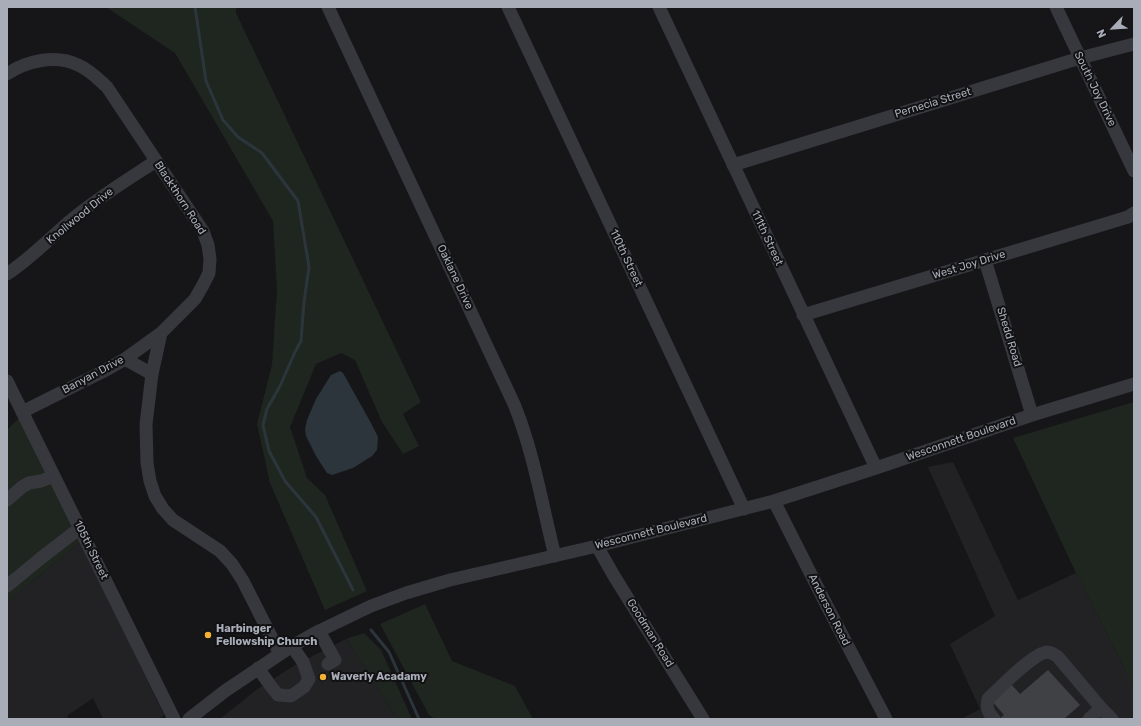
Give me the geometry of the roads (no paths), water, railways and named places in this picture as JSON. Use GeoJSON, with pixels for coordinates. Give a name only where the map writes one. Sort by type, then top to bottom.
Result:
{"type":"FeatureCollection","features":[{"type":"Feature","properties":{"kind":"street","name":"Oaklane Drive"},"geometry":{"type":"LineString","coordinates":[[328,7],[523,425],[555,556]]}},
{"type":"Feature","properties":{"kind":"street","name":"110th Street"},"geometry":{"type":"LineString","coordinates":[[508,7],[744,509]]}},
{"type":"Feature","properties":{"kind":"street","name":"111th Street"},"geometry":{"type":"LineString","coordinates":[[659,7],[876,468]]}},
{"type":"Feature","properties":{"kind":"street","name":"South Joy Drive"},"geometry":{"type":"LineString","coordinates":[[1056,7],[1134,171]]}},
{"type":"Feature","properties":{"kind":"street","name":"Pernecia Street"},"geometry":{"type":"LineString","coordinates":[[733,165],[1080,58],[1134,44]]}},
{"type":"Feature","properties":{"kind":"street","name":"Blackthorn Road"},"geometry":{"type":"LineString","coordinates":[[7,74],[28,63],[47,59],[62,60],[77,64],[93,73],[107,87],[203,231],[208,245],[210,259],[209,273],[195,299],[161,333]]}},
{"type":"Feature","properties":{"kind":"street","name":"Knollwood Drive"},"geometry":{"type":"LineString","coordinates":[[7,274],[31,257],[71,220],[113,188],[156,161]]}},
{"type":"Feature","properties":{"kind":"street","name":"West Joy Drive"},"geometry":{"type":"LineString","coordinates":[[803,315],[1128,217],[1134,213]]}},
{"type":"Feature","properties":{"kind":"street","name":"Shedd Road"},"geometry":{"type":"LineString","coordinates":[[985,260],[1032,415]]}},
{"type":"Feature","properties":{"kind":"street","name":"Banyan Drive"},"geometry":{"type":"LineString","coordinates":[[22,412],[104,371],[125,359],[161,333]]}},
{"type":"Feature","properties":{"kind":"street"},"geometry":{"type":"LineString","coordinates":[[161,333],[152,374],[146,424],[147,463],[150,481],[155,496],[163,509],[173,520],[220,551],[232,564],[243,582],[280,654]]}},
{"type":"Feature","properties":{"kind":"street"},"geometry":{"type":"LineString","coordinates":[[125,359],[152,374]]}},
{"type":"Feature","properties":{"kind":"street","name":"105th Street"},"geometry":{"type":"LineString","coordinates":[[7,381],[174,719]]}},
{"type":"Feature","properties":{"kind":"street","name":"Wesconnett Boulevard"},"geometry":{"type":"LineString","coordinates":[[189,719],[226,690],[292,646],[371,606],[406,593],[450,580],[597,546],[774,501],[1032,415],[1134,384]]}},
{"type":"Feature","properties":{"kind":"street"},"geometry":{"type":"LineString","coordinates":[[7,500],[29,483],[41,481],[54,476]]}},
{"type":"Feature","properties":{"kind":"street","name":"Anderson Road"},"geometry":{"type":"LineString","coordinates":[[774,501],[886,719]]}},
{"type":"Feature","properties":{"kind":"street"},"geometry":{"type":"LineString","coordinates":[[7,586],[80,528]]}},
{"type":"Feature","properties":{"kind":"street","name":"Goodman Road"},"geometry":{"type":"LineString","coordinates":[[597,546],[703,719]]}},
{"type":"Feature","properties":{"kind":"street"},"geometry":{"type":"LineString","coordinates":[[319,631],[335,660],[328,664]]}},
{"type":"Feature","properties":{"kind":"street"},"geometry":{"type":"LineString","coordinates":[[258,668],[270,686],[278,694],[291,696],[304,687],[309,679],[302,662],[292,646]]}},
{"type":"Feature","properties":{"kind":"street"},"geometry":{"type":"LineString","coordinates":[[994,719],[986,706],[988,699],[1028,663],[1045,652],[1051,652],[1058,657],[1112,719]]}},
{"type":"Feature","properties":{"kind":"street"},"geometry":{"type":"LineString","coordinates":[[1089,719],[1101,708]]}},
{"type":"Feature","properties":{"kind":"waterway"},"geometry":{"type":"LineString","coordinates":[[195,7],[206,81],[223,120],[238,137],[262,153],[298,201],[309,267],[304,302],[301,341],[280,386],[267,409],[263,425],[269,451],[285,481],[316,517],[353,590]]}},
{"type":"Feature","properties":{"kind":"waterway"},"geometry":{"type":"LineString","coordinates":[[371,630],[389,652],[419,719]]}},
{"type":"Feature","properties":{"kind":"place","name":"Harbinger Fellowship Church"},"geometry":{"type":"Point","coordinates":[208,635]}},
{"type":"Feature","properties":{"kind":"place","name":"Waverly Acadamy"},"geometry":{"type":"Point","coordinates":[323,677]}}]}
